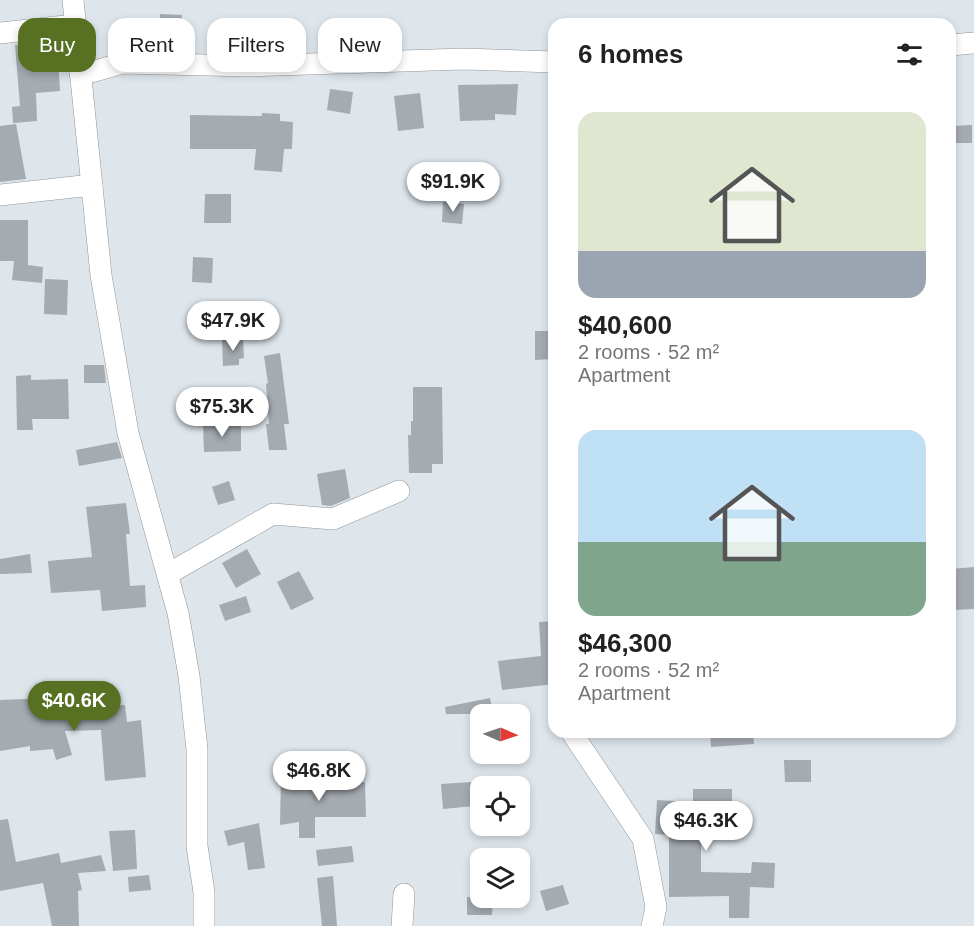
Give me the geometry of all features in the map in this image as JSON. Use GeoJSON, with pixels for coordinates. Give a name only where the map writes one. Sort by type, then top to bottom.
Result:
{"type":"FeatureCollection","features":[{"type":"Feature","properties":{"kind":"street"},"geometry":{"type":"LineString","coordinates":[[73,0],[74,18]]}},
{"type":"Feature","properties":{"kind":"street"},"geometry":{"type":"LineString","coordinates":[[0,33],[18,31]]}},
{"type":"Feature","properties":{"kind":"street"},"geometry":{"type":"LineString","coordinates":[[956,44],[974,43]]}},
{"type":"Feature","properties":{"kind":"street"},"geometry":{"type":"LineString","coordinates":[[204,926],[204,892],[197,846],[197,749],[189,676],[168,574],[128,433],[101,275],[80,74],[123,63],[249,66],[464,58],[548,62]]}},
{"type":"Feature","properties":{"kind":"street"},"geometry":{"type":"LineString","coordinates":[[0,195],[92,184]]}},
{"type":"Feature","properties":{"kind":"street"},"geometry":{"type":"LineString","coordinates":[[168,574],[273,514],[333,519],[399,491]]}},
{"type":"Feature","properties":{"kind":"street"},"geometry":{"type":"LineString","coordinates":[[575,738],[644,839],[656,907],[652,926]]}},
{"type":"Feature","properties":{"kind":"street"},"geometry":{"type":"LineString","coordinates":[[402,926],[404,894]]}},
{"type":"Feature","properties":{"kind":"building"},"geometry":{"type":"Polygon","coordinates":[[[160,14],[182,15],[182,18],[160,18],[160,14]]]}},
{"type":"Feature","properties":{"kind":"building"},"geometry":{"type":"Polygon","coordinates":[[[15,45],[18,45],[18,72],[59,72],[60,91],[36,93],[37,121],[13,123],[12,107],[20,106],[15,45]]]}},
{"type":"Feature","properties":{"kind":"building"},"geometry":{"type":"Polygon","coordinates":[[[518,84],[516,115],[495,114],[495,120],[460,121],[458,85],[518,84]]]}},
{"type":"Feature","properties":{"kind":"building"},"geometry":{"type":"Polygon","coordinates":[[[330,89],[353,92],[350,114],[327,110],[330,89]]]}},
{"type":"Feature","properties":{"kind":"building"},"geometry":{"type":"Polygon","coordinates":[[[420,93],[424,128],[398,131],[394,96],[420,93]]]}},
{"type":"Feature","properties":{"kind":"building"},"geometry":{"type":"Polygon","coordinates":[[[262,113],[280,114],[280,121],[293,122],[292,149],[284,149],[282,172],[254,170],[256,149],[190,149],[190,115],[262,116],[262,113]]]}},
{"type":"Feature","properties":{"kind":"building"},"geometry":{"type":"Polygon","coordinates":[[[16,124],[26,179],[0,182],[0,126],[16,124]]]}},
{"type":"Feature","properties":{"kind":"building"},"geometry":{"type":"Polygon","coordinates":[[[972,125],[972,143],[956,143],[956,126],[972,125]]]}},
{"type":"Feature","properties":{"kind":"building"},"geometry":{"type":"Polygon","coordinates":[[[205,194],[231,194],[231,223],[204,223],[205,194]]]}},
{"type":"Feature","properties":{"kind":"building"},"geometry":{"type":"Polygon","coordinates":[[[443,202],[464,204],[462,224],[442,222],[443,202]]]}},
{"type":"Feature","properties":{"kind":"building"},"geometry":{"type":"Polygon","coordinates":[[[0,220],[28,220],[28,265],[43,267],[42,283],[12,280],[14,261],[0,261],[0,220]]]}},
{"type":"Feature","properties":{"kind":"building"},"geometry":{"type":"Polygon","coordinates":[[[193,257],[213,258],[212,283],[192,282],[193,257]]]}},
{"type":"Feature","properties":{"kind":"building"},"geometry":{"type":"Polygon","coordinates":[[[45,279],[68,280],[67,315],[44,314],[45,279]]]}},
{"type":"Feature","properties":{"kind":"building"},"geometry":{"type":"Polygon","coordinates":[[[535,331],[548,331],[548,359],[535,360],[535,331]]]}},
{"type":"Feature","properties":{"kind":"building"},"geometry":{"type":"Polygon","coordinates":[[[243,339],[244,358],[239,359],[239,365],[223,366],[222,340],[243,339]]]}},
{"type":"Feature","properties":{"kind":"building"},"geometry":{"type":"Polygon","coordinates":[[[280,353],[289,424],[284,424],[287,450],[269,450],[266,424],[269,424],[266,384],[268,383],[264,356],[280,353]]]}},
{"type":"Feature","properties":{"kind":"building"},"geometry":{"type":"Polygon","coordinates":[[[84,365],[104,365],[106,383],[84,383],[84,365]]]}},
{"type":"Feature","properties":{"kind":"building"},"geometry":{"type":"Polygon","coordinates":[[[31,375],[31,380],[68,379],[69,419],[32,419],[33,430],[17,430],[16,376],[31,375]]]}},
{"type":"Feature","properties":{"kind":"building"},"geometry":{"type":"Polygon","coordinates":[[[413,387],[442,387],[443,464],[432,464],[432,473],[409,473],[408,435],[411,435],[411,421],[413,421],[413,387]]]}},
{"type":"Feature","properties":{"kind":"building"},"geometry":{"type":"Polygon","coordinates":[[[241,424],[241,451],[204,452],[203,425],[241,424]]]}},
{"type":"Feature","properties":{"kind":"building"},"geometry":{"type":"Polygon","coordinates":[[[117,442],[122,458],[79,466],[76,450],[117,442]]]}},
{"type":"Feature","properties":{"kind":"building"},"geometry":{"type":"Polygon","coordinates":[[[345,469],[350,498],[331,506],[322,505],[317,474],[345,469]]]}},
{"type":"Feature","properties":{"kind":"building"},"geometry":{"type":"Polygon","coordinates":[[[229,481],[235,500],[218,505],[212,487],[229,481]]]}},
{"type":"Feature","properties":{"kind":"building"},"geometry":{"type":"Polygon","coordinates":[[[126,503],[130,534],[126,534],[130,586],[145,585],[146,607],[102,611],[100,590],[51,593],[48,561],[92,557],[86,507],[126,503]]]}},
{"type":"Feature","properties":{"kind":"building"},"geometry":{"type":"Polygon","coordinates":[[[247,549],[261,574],[236,588],[222,563],[247,549]]]}},
{"type":"Feature","properties":{"kind":"building"},"geometry":{"type":"Polygon","coordinates":[[[30,554],[32,573],[0,574],[0,559],[30,554]]]}},
{"type":"Feature","properties":{"kind":"building"},"geometry":{"type":"Polygon","coordinates":[[[974,567],[974,609],[956,610],[956,569],[974,567]]]}},
{"type":"Feature","properties":{"kind":"building"},"geometry":{"type":"Polygon","coordinates":[[[299,571],[314,599],[291,610],[277,582],[299,571]]]}},
{"type":"Feature","properties":{"kind":"building"},"geometry":{"type":"Polygon","coordinates":[[[246,596],[251,612],[225,621],[219,605],[246,596]]]}},
{"type":"Feature","properties":{"kind":"building"},"geometry":{"type":"Polygon","coordinates":[[[548,621],[548,685],[502,690],[498,661],[541,656],[539,622],[548,621]]]}},
{"type":"Feature","properties":{"kind":"building"},"geometry":{"type":"Polygon","coordinates":[[[71,697],[72,709],[125,705],[127,722],[141,720],[146,777],[105,781],[101,730],[65,731],[72,755],[56,760],[53,749],[30,751],[30,746],[0,751],[0,700],[71,697]]]}},
{"type":"Feature","properties":{"kind":"building"},"geometry":{"type":"Polygon","coordinates":[[[490,698],[491,704],[470,704],[470,714],[446,714],[445,707],[490,698]]]}},
{"type":"Feature","properties":{"kind":"building"},"geometry":{"type":"Polygon","coordinates":[[[710,738],[754,738],[754,744],[711,747],[710,738]]]}},
{"type":"Feature","properties":{"kind":"building"},"geometry":{"type":"Polygon","coordinates":[[[784,760],[811,760],[811,782],[785,782],[784,760]]]}},
{"type":"Feature","properties":{"kind":"building"},"geometry":{"type":"Polygon","coordinates":[[[298,774],[299,783],[365,782],[366,817],[315,817],[315,838],[299,838],[299,822],[280,825],[281,775],[298,774]]]}},
{"type":"Feature","properties":{"kind":"building"},"geometry":{"type":"Polygon","coordinates":[[[470,782],[470,806],[443,809],[441,784],[470,782]]]}},
{"type":"Feature","properties":{"kind":"building"},"geometry":{"type":"Polygon","coordinates":[[[693,789],[732,789],[732,824],[701,823],[701,872],[751,873],[752,862],[775,863],[774,888],[750,887],[749,918],[729,918],[729,896],[669,897],[669,835],[655,834],[657,800],[693,802],[693,789]]]}},
{"type":"Feature","properties":{"kind":"building"},"geometry":{"type":"Polygon","coordinates":[[[8,819],[16,862],[59,853],[61,863],[101,855],[106,871],[78,873],[82,890],[78,891],[79,926],[52,926],[43,883],[0,891],[0,820],[8,819]]]}},
{"type":"Feature","properties":{"kind":"building"},"geometry":{"type":"Polygon","coordinates":[[[259,823],[265,868],[248,870],[244,842],[228,846],[224,831],[259,823]]]}},
{"type":"Feature","properties":{"kind":"building"},"geometry":{"type":"Polygon","coordinates":[[[135,830],[137,869],[113,871],[109,831],[135,830]]]}},
{"type":"Feature","properties":{"kind":"building"},"geometry":{"type":"Polygon","coordinates":[[[352,846],[354,862],[318,866],[316,850],[352,846]]]}},
{"type":"Feature","properties":{"kind":"building"},"geometry":{"type":"Polygon","coordinates":[[[149,875],[151,890],[129,892],[128,877],[149,875]]]}},
{"type":"Feature","properties":{"kind":"building"},"geometry":{"type":"Polygon","coordinates":[[[333,876],[337,926],[322,926],[317,878],[333,876]]]}},
{"type":"Feature","properties":{"kind":"building"},"geometry":{"type":"Polygon","coordinates":[[[563,885],[569,904],[546,911],[540,891],[563,885]]]}},
{"type":"Feature","properties":{"kind":"building"},"geometry":{"type":"Polygon","coordinates":[[[467,897],[470,897],[470,908],[492,908],[492,915],[467,915],[467,897]]]}}]}
